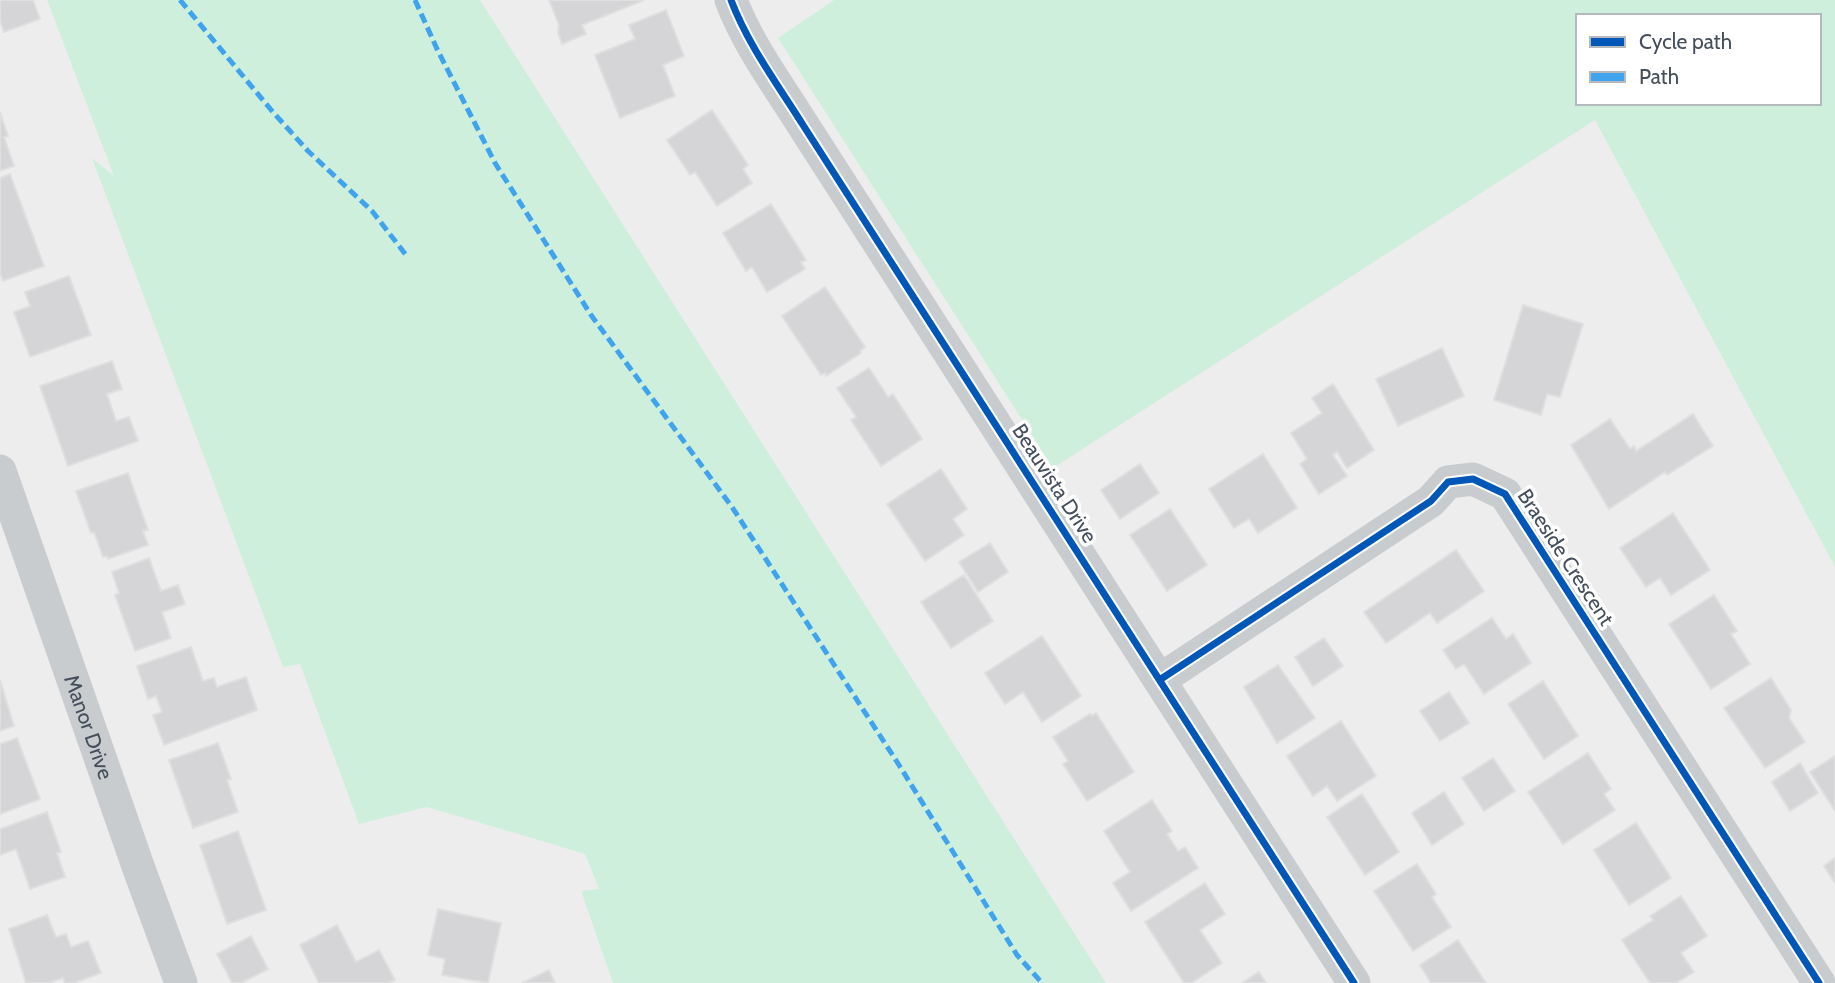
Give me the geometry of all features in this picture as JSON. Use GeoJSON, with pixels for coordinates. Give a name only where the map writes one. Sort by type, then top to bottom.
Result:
{"type":"FeatureCollection","features":[{"type":"Feature","properties":{"kind":"street","name":"Beauvista Drive"},"geometry":{"type":"LineString","coordinates":[[731,0],[754,48],[1354,983]]}},
{"type":"Feature","properties":{"kind":"street","name":"Manor Drive"},"geometry":{"type":"LineString","coordinates":[[0,471],[181,983]]}},
{"type":"Feature","properties":{"kind":"street","name":"Braeside Crescent"},"geometry":{"type":"LineString","coordinates":[[1161,679],[1431,500],[1448,482],[1473,479],[1505,494],[1818,983]]}},
{"type":"Feature","properties":{"kind":"green space"},"geometry":{"type":"Polygon","coordinates":[[[47,0],[480,0],[1106,983],[613,983],[581,891],[599,889],[585,854],[427,807],[359,824],[300,664],[283,667],[92,158],[114,176],[47,0]]]}},
{"type":"Feature","properties":{"kind":"green space"},"geometry":{"type":"Polygon","coordinates":[[[834,0],[1835,0],[1835,567],[1595,120],[1053,468],[778,38],[834,0]]]}},
{"type":"Feature","properties":{"kind":"building"},"geometry":{"type":"Polygon","coordinates":[[[0,0],[33,0],[40,19],[4,32],[0,21],[0,0]]]}},
{"type":"Feature","properties":{"kind":"building"},"geometry":{"type":"Polygon","coordinates":[[[549,0],[644,0],[582,25],[586,34],[562,44],[559,25],[549,0]]]}},
{"type":"Feature","properties":{"kind":"building"},"geometry":{"type":"Polygon","coordinates":[[[666,10],[684,56],[663,65],[675,96],[620,118],[595,55],[635,39],[629,25],[666,10]]]}},
{"type":"Feature","properties":{"kind":"building"},"geometry":{"type":"Polygon","coordinates":[[[712,110],[748,165],[743,169],[752,183],[717,206],[695,172],[690,175],[667,140],[712,110]]]}},
{"type":"Feature","properties":{"kind":"building"},"geometry":{"type":"Polygon","coordinates":[[[0,112],[8,136],[4,137],[14,166],[0,171],[0,112]]]}},
{"type":"Feature","properties":{"kind":"building"},"geometry":{"type":"Polygon","coordinates":[[[10,174],[44,266],[3,281],[0,273],[0,178],[10,174]]]}},
{"type":"Feature","properties":{"kind":"building"},"geometry":{"type":"Polygon","coordinates":[[[771,204],[806,260],[801,262],[805,269],[767,292],[752,267],[746,271],[723,233],[771,204]]]}},
{"type":"Feature","properties":{"kind":"building"},"geometry":{"type":"Polygon","coordinates":[[[69,276],[91,335],[30,357],[14,312],[30,306],[25,292],[69,276]]]}},
{"type":"Feature","properties":{"kind":"building"},"geometry":{"type":"Polygon","coordinates":[[[825,287],[865,347],[861,353],[826,376],[825,373],[821,375],[782,316],[825,287]]]}},
{"type":"Feature","properties":{"kind":"building"},"geometry":{"type":"Polygon","coordinates":[[[1523,305],[1583,324],[1560,397],[1547,394],[1541,415],[1494,400],[1523,305]]]}},
{"type":"Feature","properties":{"kind":"building"},"geometry":{"type":"Polygon","coordinates":[[[1442,348],[1464,396],[1398,426],[1376,379],[1442,348]]]}},
{"type":"Feature","properties":{"kind":"building"},"geometry":{"type":"Polygon","coordinates":[[[112,361],[122,389],[107,394],[116,421],[129,417],[138,441],[68,466],[40,386],[112,361]]]}},
{"type":"Feature","properties":{"kind":"building"},"geometry":{"type":"Polygon","coordinates":[[[869,368],[888,397],[893,394],[922,439],[881,466],[851,420],[856,417],[837,388],[869,368]]]}},
{"type":"Feature","properties":{"kind":"building"},"geometry":{"type":"Polygon","coordinates":[[[1333,384],[1374,450],[1347,468],[1337,452],[1333,455],[1347,476],[1319,494],[1300,464],[1307,459],[1291,433],[1322,413],[1312,398],[1333,384]]]}},
{"type":"Feature","properties":{"kind":"building"},"geometry":{"type":"Polygon","coordinates":[[[1693,414],[1713,446],[1667,475],[1665,472],[1609,509],[1571,445],[1610,419],[1630,449],[1634,446],[1636,451],[1693,414]]]}},
{"type":"Feature","properties":{"kind":"building"},"geometry":{"type":"Polygon","coordinates":[[[1263,454],[1297,508],[1258,533],[1249,519],[1234,528],[1209,489],[1263,454]]]}},
{"type":"Feature","properties":{"kind":"building"},"geometry":{"type":"Polygon","coordinates":[[[1140,464],[1159,493],[1120,519],[1101,490],[1140,464]]]}},
{"type":"Feature","properties":{"kind":"building"},"geometry":{"type":"Polygon","coordinates":[[[941,469],[967,509],[953,519],[964,535],[925,561],[887,504],[941,469]]]}},
{"type":"Feature","properties":{"kind":"building"},"geometry":{"type":"Polygon","coordinates":[[[128,473],[148,530],[143,531],[148,545],[108,559],[107,556],[103,557],[94,532],[91,533],[76,491],[128,473]]]}},
{"type":"Feature","properties":{"kind":"building"},"geometry":{"type":"Polygon","coordinates":[[[1170,509],[1207,565],[1167,591],[1130,535],[1170,509]]]}},
{"type":"Feature","properties":{"kind":"building"},"geometry":{"type":"Polygon","coordinates":[[[1673,513],[1710,570],[1671,595],[1660,578],[1646,587],[1620,548],[1673,513]]]}},
{"type":"Feature","properties":{"kind":"building"},"geometry":{"type":"Polygon","coordinates":[[[990,543],[1008,572],[978,592],[959,562],[990,543]]]}},
{"type":"Feature","properties":{"kind":"building"},"geometry":{"type":"Polygon","coordinates":[[[1456,550],[1484,591],[1437,623],[1430,613],[1386,643],[1364,612],[1456,550]]]}},
{"type":"Feature","properties":{"kind":"building"},"geometry":{"type":"Polygon","coordinates":[[[149,558],[161,591],[178,585],[185,604],[162,612],[171,638],[135,651],[115,595],[119,593],[112,572],[149,558]]]}},
{"type":"Feature","properties":{"kind":"building"},"geometry":{"type":"Polygon","coordinates":[[[964,575],[993,621],[951,648],[921,602],[964,575]]]}},
{"type":"Feature","properties":{"kind":"building"},"geometry":{"type":"Polygon","coordinates":[[[1714,595],[1737,631],[1731,634],[1750,664],[1711,689],[1669,624],[1714,595]]]}},
{"type":"Feature","properties":{"kind":"building"},"geometry":{"type":"Polygon","coordinates":[[[1492,618],[1506,639],[1513,634],[1531,663],[1484,694],[1464,664],[1456,669],[1443,650],[1492,618]]]}},
{"type":"Feature","properties":{"kind":"building"},"geometry":{"type":"Polygon","coordinates":[[[1042,636],[1081,696],[1042,722],[1023,692],[1005,704],[985,673],[1042,636]]]}},
{"type":"Feature","properties":{"kind":"building"},"geometry":{"type":"Polygon","coordinates":[[[1324,638],[1343,666],[1313,686],[1295,657],[1324,638]]]}},
{"type":"Feature","properties":{"kind":"building"},"geometry":{"type":"Polygon","coordinates":[[[191,647],[203,681],[214,678],[217,687],[246,677],[257,710],[164,745],[153,715],[162,712],[156,696],[148,699],[137,666],[191,647]]]}},
{"type":"Feature","properties":{"kind":"building"},"geometry":{"type":"Polygon","coordinates":[[[1278,665],[1315,718],[1277,743],[1244,687],[1278,665]]]}},
{"type":"Feature","properties":{"kind":"building"},"geometry":{"type":"Polygon","coordinates":[[[1771,678],[1791,710],[1789,718],[1805,742],[1765,768],[1724,708],[1771,678]]]}},
{"type":"Feature","properties":{"kind":"building"},"geometry":{"type":"Polygon","coordinates":[[[0,680],[14,726],[0,731],[0,680]]]}},
{"type":"Feature","properties":{"kind":"building"},"geometry":{"type":"Polygon","coordinates":[[[1543,681],[1578,736],[1544,759],[1508,704],[1543,681]]]}},
{"type":"Feature","properties":{"kind":"building"},"geometry":{"type":"Polygon","coordinates":[[[1449,692],[1469,723],[1440,741],[1420,711],[1449,692]]]}},
{"type":"Feature","properties":{"kind":"building"},"geometry":{"type":"Polygon","coordinates":[[[1096,713],[1134,772],[1087,801],[1063,764],[1068,761],[1053,737],[1096,713]]]}},
{"type":"Feature","properties":{"kind":"building"},"geometry":{"type":"Polygon","coordinates":[[[1341,721],[1376,776],[1337,801],[1327,786],[1313,796],[1287,756],[1341,721]]]}},
{"type":"Feature","properties":{"kind":"building"},"geometry":{"type":"Polygon","coordinates":[[[17,738],[40,799],[0,814],[0,744],[17,738]]]}},
{"type":"Feature","properties":{"kind":"building"},"geometry":{"type":"Polygon","coordinates":[[[218,743],[231,779],[227,780],[238,812],[193,828],[169,760],[218,743]]]}},
{"type":"Feature","properties":{"kind":"building"},"geometry":{"type":"Polygon","coordinates":[[[1588,753],[1611,789],[1604,794],[1615,810],[1563,844],[1528,792],[1588,753]]]}},
{"type":"Feature","properties":{"kind":"building"},"geometry":{"type":"Polygon","coordinates":[[[1835,756],[1835,811],[1810,772],[1835,756]]]}},
{"type":"Feature","properties":{"kind":"building"},"geometry":{"type":"Polygon","coordinates":[[[1493,758],[1515,791],[1484,811],[1462,778],[1493,758]]]}},
{"type":"Feature","properties":{"kind":"building"},"geometry":{"type":"Polygon","coordinates":[[[1800,763],[1818,793],[1790,811],[1772,782],[1800,763]]]}},
{"type":"Feature","properties":{"kind":"building"},"geometry":{"type":"Polygon","coordinates":[[[1444,792],[1464,824],[1432,845],[1412,813],[1444,792]]]}},
{"type":"Feature","properties":{"kind":"building"},"geometry":{"type":"Polygon","coordinates":[[[1362,794],[1399,852],[1365,875],[1327,817],[1362,794]]]}},
{"type":"Feature","properties":{"kind":"building"},"geometry":{"type":"Polygon","coordinates":[[[1152,800],[1172,831],[1167,834],[1178,851],[1185,847],[1198,868],[1131,911],[1113,883],[1130,872],[1104,831],[1152,800]]]}},
{"type":"Feature","properties":{"kind":"building"},"geometry":{"type":"Polygon","coordinates":[[[47,812],[61,852],[57,853],[65,877],[30,889],[16,849],[0,855],[0,829],[47,812]]]}},
{"type":"Feature","properties":{"kind":"building"},"geometry":{"type":"Polygon","coordinates":[[[1636,823],[1671,878],[1629,905],[1594,850],[1636,823]]]}},
{"type":"Feature","properties":{"kind":"building"},"geometry":{"type":"Polygon","coordinates":[[[238,831],[266,910],[227,924],[200,845],[238,831]]]}},
{"type":"Feature","properties":{"kind":"building"},"geometry":{"type":"Polygon","coordinates":[[[1835,858],[1835,883],[1824,866],[1835,858]]]}},
{"type":"Feature","properties":{"kind":"building"},"geometry":{"type":"Polygon","coordinates":[[[1417,864],[1436,894],[1432,897],[1451,927],[1413,951],[1374,891],[1417,864]]]}},
{"type":"Feature","properties":{"kind":"building"},"geometry":{"type":"Polygon","coordinates":[[[1205,883],[1225,914],[1200,930],[1222,963],[1191,983],[1184,983],[1145,922],[1205,883]]]}},
{"type":"Feature","properties":{"kind":"building"},"geometry":{"type":"Polygon","coordinates":[[[1681,896],[1707,936],[1681,953],[1694,972],[1676,983],[1650,983],[1622,940],[1653,920],[1650,916],[1681,896]]]}},
{"type":"Feature","properties":{"kind":"building"},"geometry":{"type":"Polygon","coordinates":[[[438,909],[501,923],[488,983],[442,975],[445,959],[428,955],[438,909]]]}},
{"type":"Feature","properties":{"kind":"building"},"geometry":{"type":"Polygon","coordinates":[[[47,915],[56,937],[66,934],[71,947],[88,941],[101,973],[74,983],[65,983],[63,978],[49,983],[26,983],[9,929],[47,915]]]}},
{"type":"Feature","properties":{"kind":"building"},"geometry":{"type":"Polygon","coordinates":[[[337,925],[356,962],[379,950],[395,980],[389,983],[319,983],[300,945],[337,925]]]}},
{"type":"Feature","properties":{"kind":"building"},"geometry":{"type":"Polygon","coordinates":[[[251,936],[268,969],[241,983],[232,983],[217,954],[251,936]]]}},
{"type":"Feature","properties":{"kind":"building"},"geometry":{"type":"Polygon","coordinates":[[[1458,940],[1486,983],[1431,983],[1420,965],[1458,940]]]}},
{"type":"Feature","properties":{"kind":"building"},"geometry":{"type":"Polygon","coordinates":[[[549,970],[555,983],[522,983],[549,970]]]}},
{"type":"Feature","properties":{"kind":"building"},"geometry":{"type":"Polygon","coordinates":[[[1259,972],[1266,983],[1242,983],[1259,972]]]}},
{"type":"Feature","properties":{"kind":"marked path"},"geometry":{"type":"LineString","coordinates":[[180,0],[272,111],[308,151],[372,211],[406,255]]}},
{"type":"Feature","properties":{"kind":"marked path"},"geometry":{"type":"LineString","coordinates":[[415,0],[495,163],[591,315],[732,507],[899,765],[1017,955],[1042,983]]}},
{"type":"Feature","properties":{"kind":"cycle path"},"geometry":{"type":"LineString","coordinates":[[731,0],[746,33],[774,80],[1354,983]]}},
{"type":"Feature","properties":{"kind":"cycle path"},"geometry":{"type":"LineString","coordinates":[[1161,679],[1431,501],[1448,482],[1473,479],[1505,494],[1819,983]]}}]}
